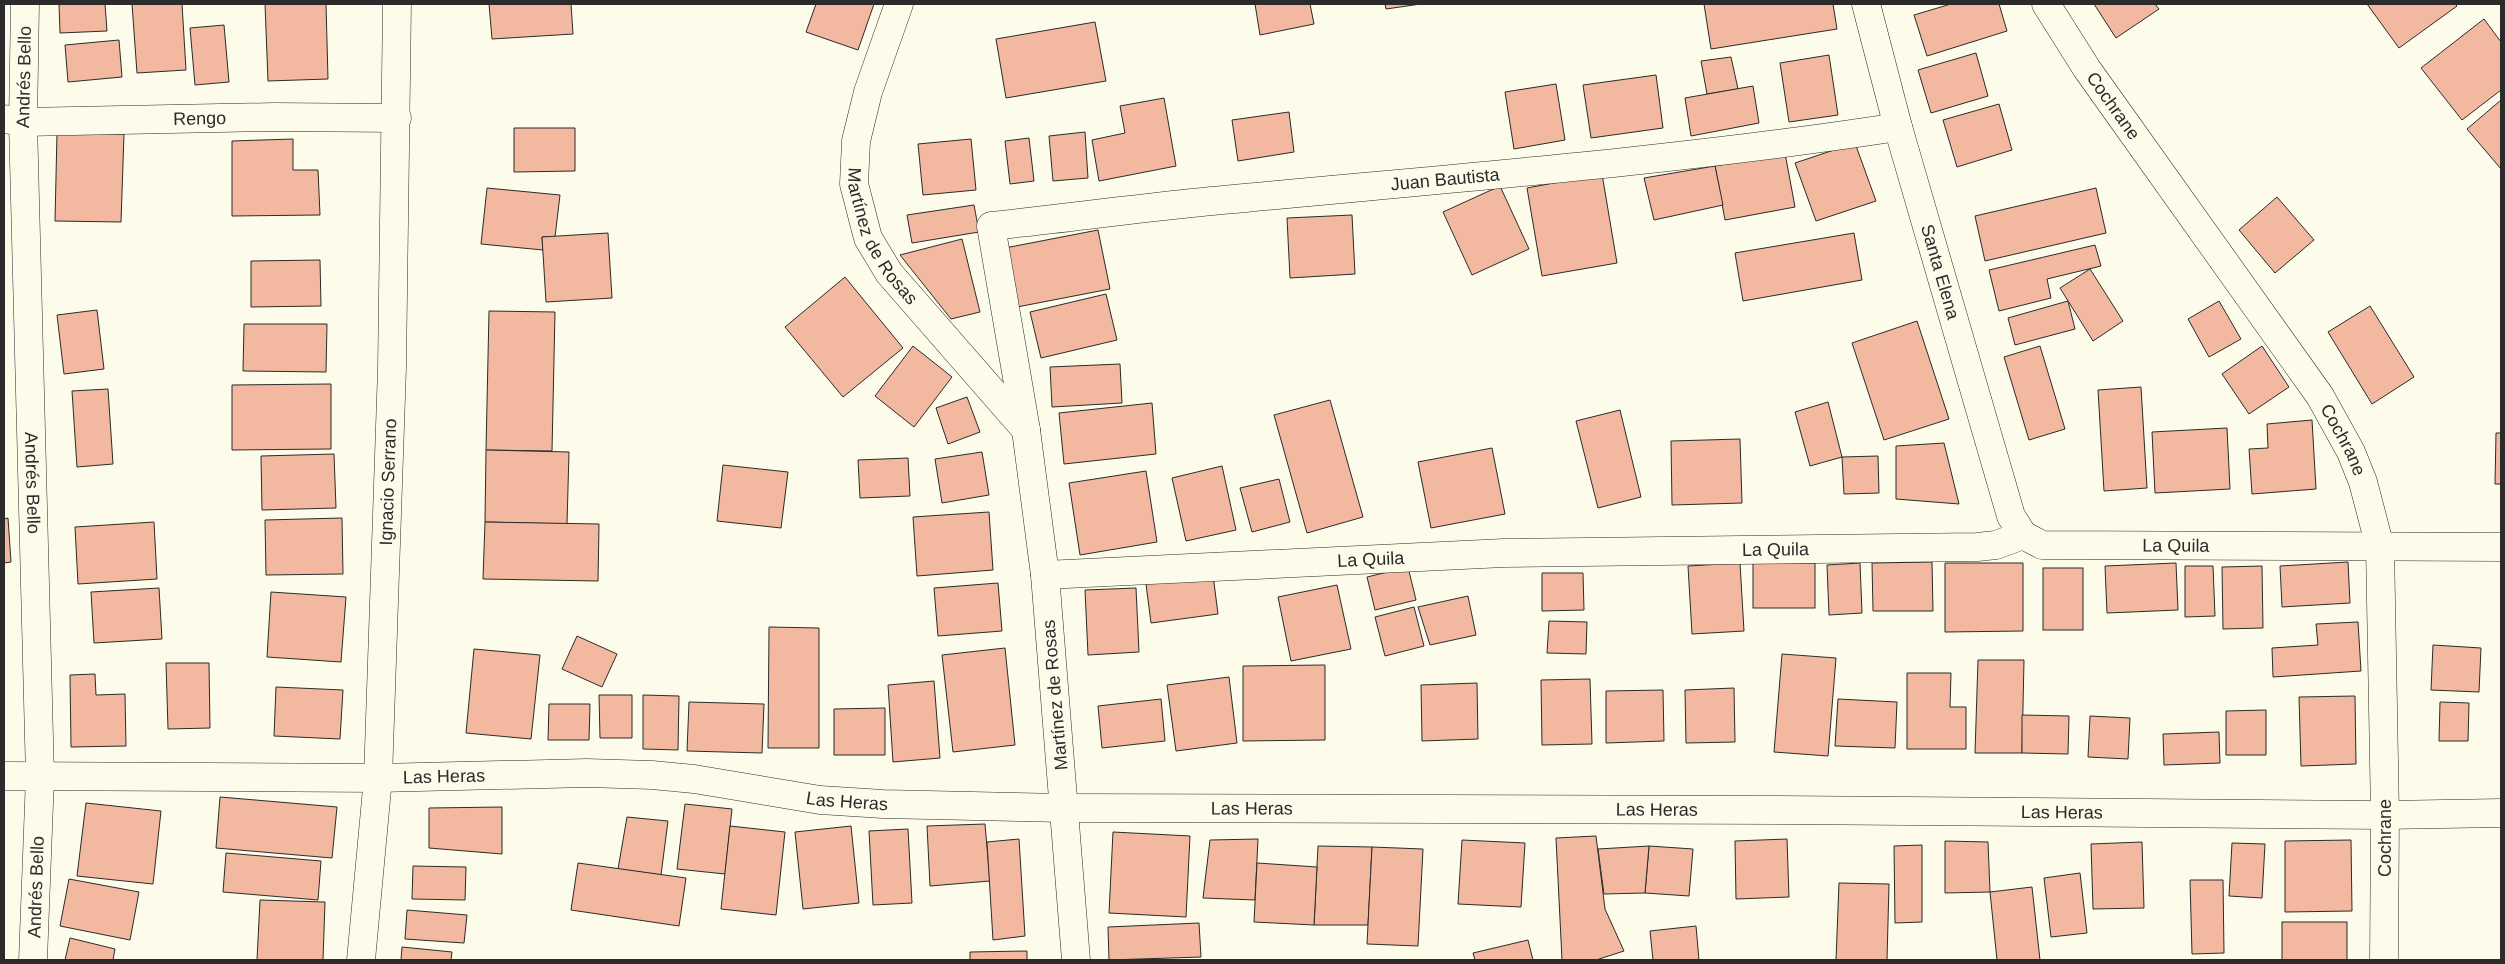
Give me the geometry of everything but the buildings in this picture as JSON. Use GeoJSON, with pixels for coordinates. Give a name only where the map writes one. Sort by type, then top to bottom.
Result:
{"type":"FeatureCollection","features":[{"type":"Feature","properties":{"kind":"street","name":"Andrés Bello"},"geometry":{"type":"LineString","coordinates":[[26,4],[14,120],[40,777],[33,960]]}},
{"type":"Feature","properties":{"kind":"street","name":"Ignacio Serrano"},"geometry":{"type":"LineString","coordinates":[[360,960],[378,778],[392,368],[397,118],[397,4]]}},
{"type":"Feature","properties":{"kind":"street","name":"Martínez de Rosas"},"geometry":{"type":"LineString","coordinates":[[899,4],[868,92],[856,141],[854,184],[868,238],[889,273],[1026,430]]}},
{"type":"Feature","properties":{"kind":"street","name":"Santa Elena"},"geometry":{"type":"LineString","coordinates":[[1866,4],[1898,127],[2011,516],[2023,535]]}},
{"type":"Feature","properties":{"kind":"street","name":"Cochrane"},"geometry":{"type":"LineString","coordinates":[[2046,4],[2088,70],[2320,396],[2351,452],[2360,474],[2373,514],[2380,547],[2385,815],[2384,960]]}},
{"type":"Feature","properties":{"kind":"street","name":"Rengo"},"geometry":{"type":"LineString","coordinates":[[14,120],[274,117],[397,118]]}},
{"type":"Feature","properties":{"kind":"street","name":"Juan Bautista"},"geometry":{"type":"LineString","coordinates":[[991,226],[1191,204],[1468,179],[1820,139],[1898,127]]}},
{"type":"Feature","properties":{"kind":"street","name":"Martínez de Rosas"},"geometry":{"type":"LineString","coordinates":[[991,226],[1026,430],[1045,575],[1066,808],[1076,960]]}},
{"type":"Feature","properties":{"kind":"street","name":"La Quila"},"geometry":{"type":"LineString","coordinates":[[1045,575],[1504,552],[1977,547],[1996,545],[2023,535],[2042,546],[2501,547]]}},
{"type":"Feature","properties":{"kind":"street","name":"Las Heras"},"geometry":{"type":"LineString","coordinates":[[4,776],[378,778],[587,773],[652,775],[694,779],[830,800],[883,804],[1066,808],[1779,810],[2385,815],[2501,813]]}}]}
